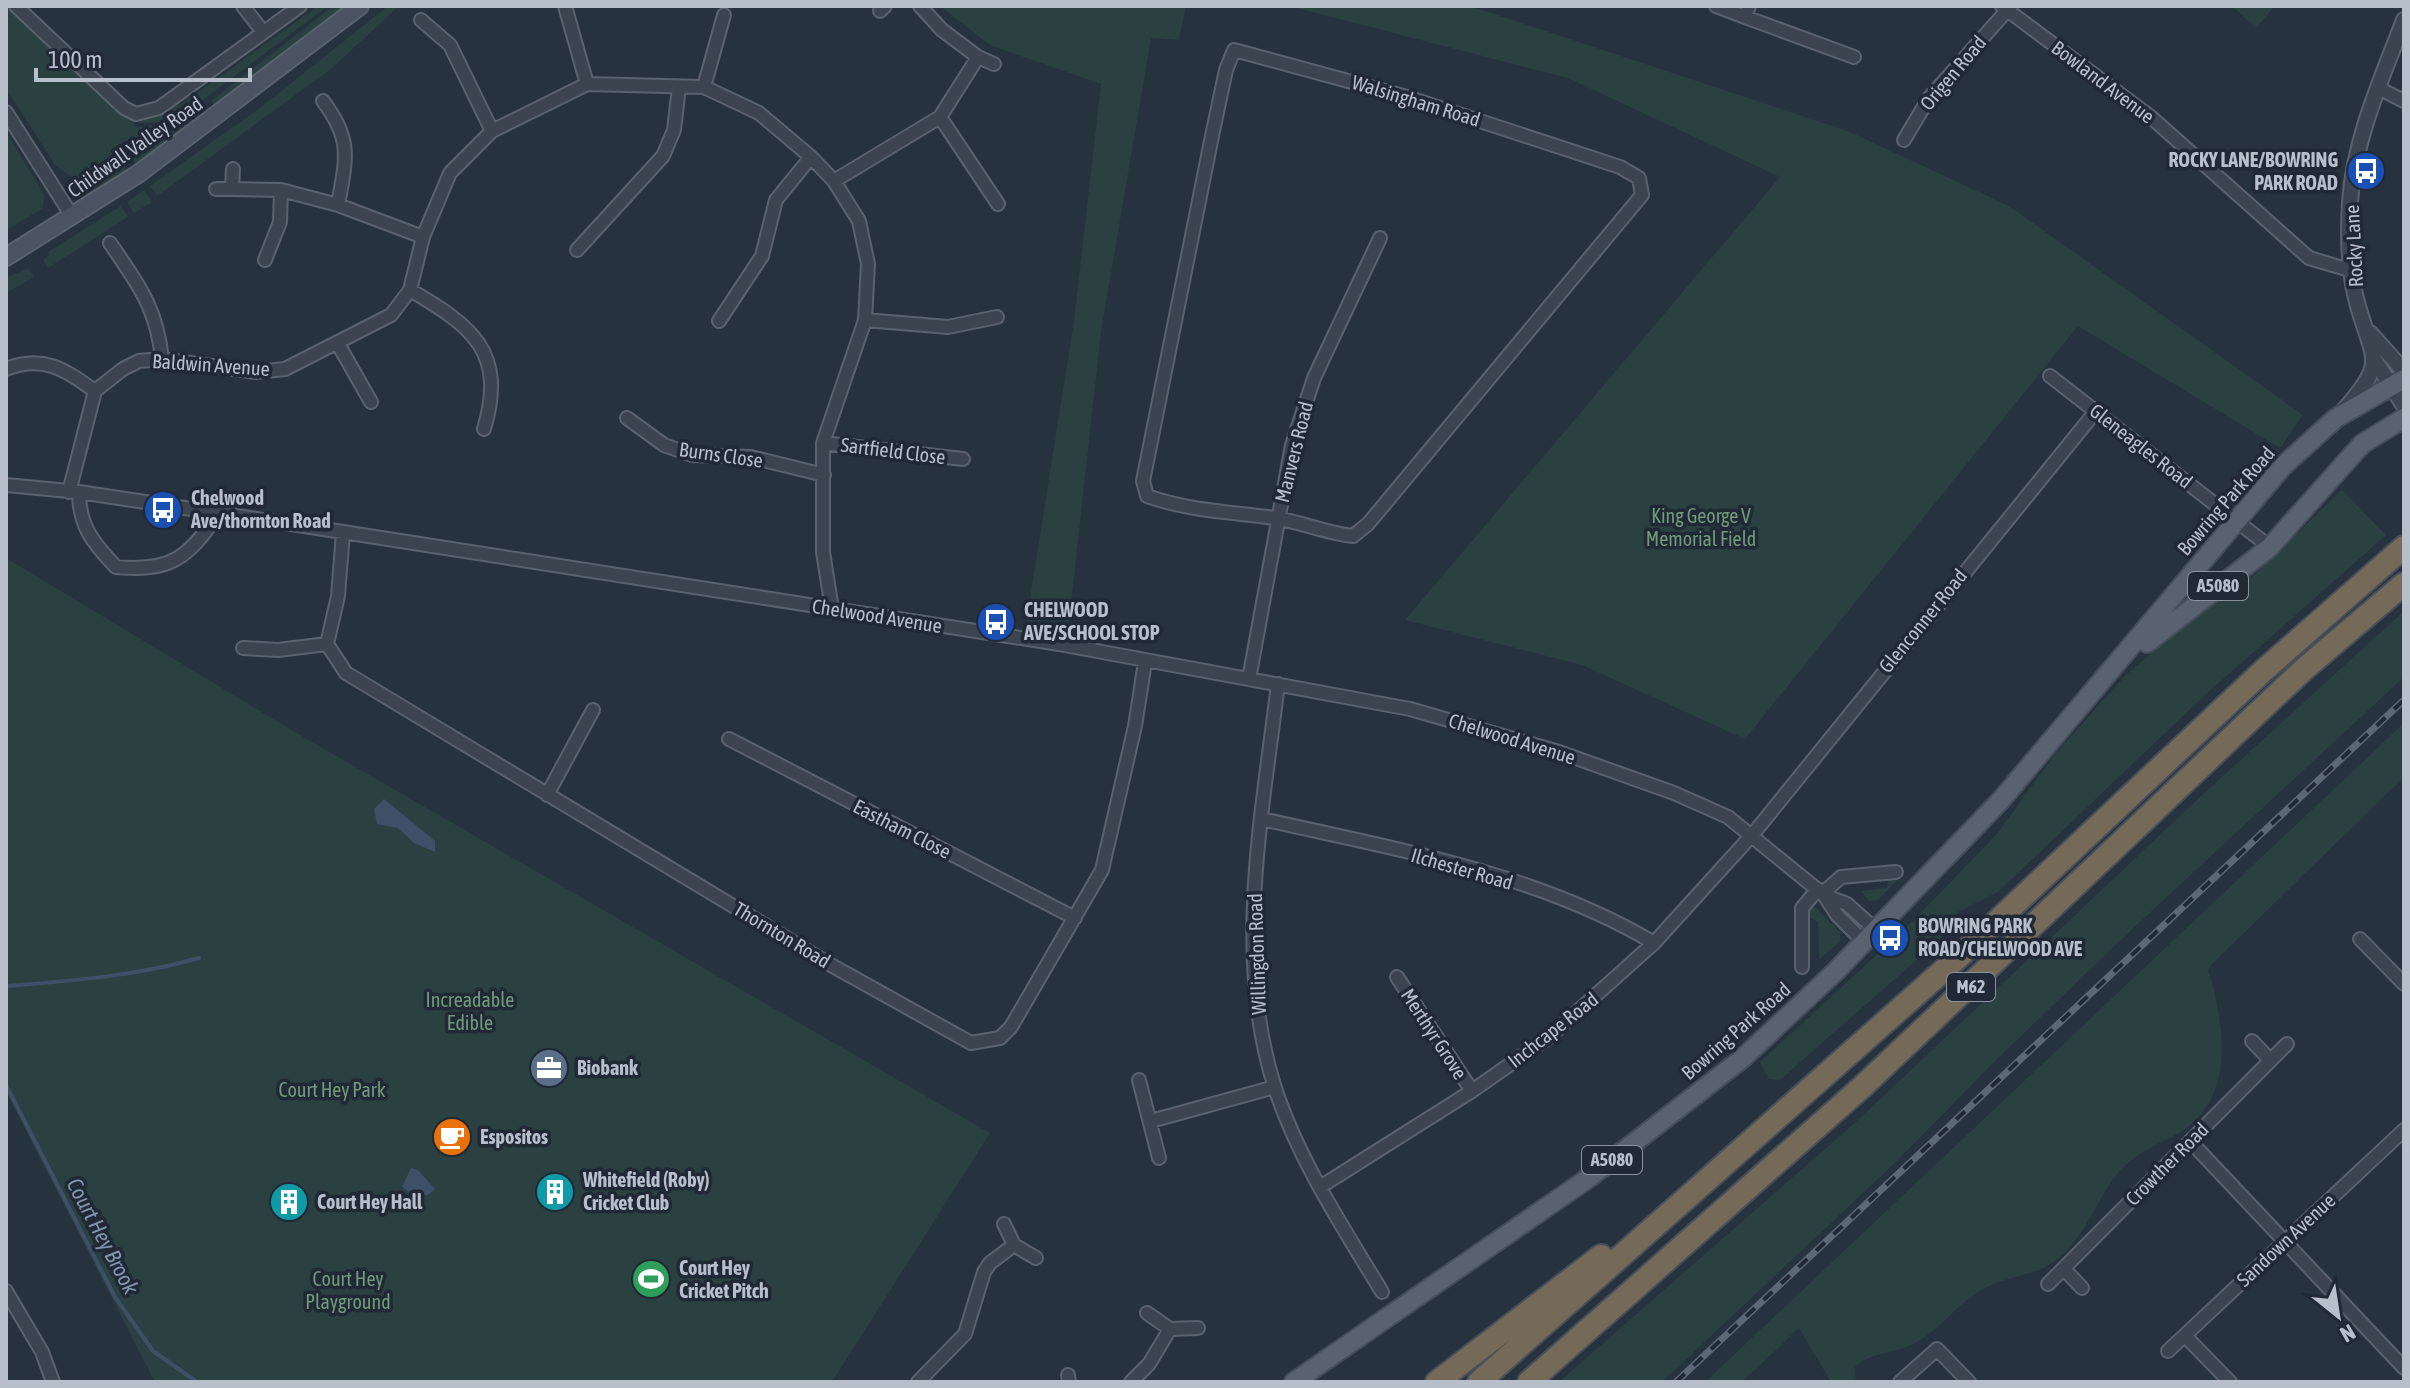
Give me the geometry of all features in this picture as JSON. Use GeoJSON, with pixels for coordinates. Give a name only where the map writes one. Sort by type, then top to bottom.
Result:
{"type":"FeatureCollection","features":[{"type":"Feature","properties":{"kind":"highway","name":"M62"},"geometry":{"type":"LineString","coordinates":[[1479,1382],[1963,953],[2263,671],[2397,552]]}},
{"type":"Feature","properties":{"kind":"highway","name":"M62"},"geometry":{"type":"LineString","coordinates":[[1529,1382],[1873,1077],[2303,670],[2404,584]]}},
{"type":"Feature","properties":{"kind":"highway"},"geometry":{"type":"LineString","coordinates":[[1437,1382],[1764,1131]]}},
{"type":"Feature","properties":{"kind":"main road","name":"Childwall Valley Road"},"geometry":{"type":"LineString","coordinates":[[6,257],[144,170],[360,6]]}},
{"type":"Feature","properties":{"kind":"main road","name":"Bowring Park Road"},"geometry":{"type":"LineString","coordinates":[[1294,1382],[1590,1177],[1743,1058],[1870,936],[2001,800],[2283,466],[2336,418],[2400,379]]}},
{"type":"Feature","properties":{"kind":"main road","name":"Bowring Park Road"},"geometry":{"type":"LineString","coordinates":[[2105,679],[2178,616],[2270,547],[2362,444],[2404,418]]}},
{"type":"Feature","properties":{"kind":"street"},"geometry":{"type":"LineString","coordinates":[[16,6],[124,108],[136,114],[159,108],[300,6]]}},
{"type":"Feature","properties":{"kind":"street"},"geometry":{"type":"LineString","coordinates":[[243,6],[263,32]]}},
{"type":"Feature","properties":{"kind":"street"},"geometry":{"type":"LineString","coordinates":[[565,6],[587,84]]}},
{"type":"Feature","properties":{"kind":"street"},"geometry":{"type":"LineString","coordinates":[[920,6],[942,30],[978,57],[994,64]]}},
{"type":"Feature","properties":{"kind":"street"},"geometry":{"type":"LineString","coordinates":[[1716,6],[1747,12],[1854,57]]}},
{"type":"Feature","properties":{"kind":"street","name":"Origen Road"},"geometry":{"type":"LineString","coordinates":[[1904,140],[1929,98],[2007,7]]}},
{"type":"Feature","properties":{"kind":"street","name":"Bowland Avenue"},"geometry":{"type":"LineString","coordinates":[[2007,7],[2152,118],[2309,258],[2353,271]]}},
{"type":"Feature","properties":{"kind":"street"},"geometry":{"type":"LineString","coordinates":[[704,87],[724,15]]}},
{"type":"Feature","properties":{"kind":"street"},"geometry":{"type":"LineString","coordinates":[[421,20],[450,45],[492,131]]}},
{"type":"Feature","properties":{"kind":"street","name":"Rocky Lane"},"geometry":{"type":"LineString","coordinates":[[2370,333],[2358,306],[2350,203],[2357,154],[2404,20]]}},
{"type":"Feature","properties":{"kind":"street","name":"Walsingham Road"},"geometry":{"type":"LineString","coordinates":[[1234,50],[1407,97],[1620,167],[1639,178],[1642,195],[1368,524],[1353,536],[1325,533],[1278,519],[1172,505],[1147,496],[1143,481],[1212,136],[1226,70],[1234,50]]}},
{"type":"Feature","properties":{"kind":"street"},"geometry":{"type":"LineString","coordinates":[[834,181],[940,117],[978,57]]}},
{"type":"Feature","properties":{"kind":"street","name":"Baldwin Avenue"},"geometry":{"type":"LineString","coordinates":[[95,391],[123,369],[139,361],[162,359],[256,372],[285,369],[338,344],[391,315],[410,290],[423,237],[450,173],[492,131],[587,84],[704,87],[759,113],[811,157],[834,181],[859,221],[868,264],[865,320],[823,443],[823,552],[832,609]]}},
{"type":"Feature","properties":{"kind":"street"},"geometry":{"type":"LineString","coordinates":[[577,250],[663,156],[674,130],[679,87]]}},
{"type":"Feature","properties":{"kind":"street"},"geometry":{"type":"LineString","coordinates":[[2378,88],[2404,101]]}},
{"type":"Feature","properties":{"kind":"street"},"geometry":{"type":"LineString","coordinates":[[323,101],[344,134],[345,164],[338,205]]}},
{"type":"Feature","properties":{"kind":"street"},"geometry":{"type":"LineString","coordinates":[[6,112],[72,216]]}},
{"type":"Feature","properties":{"kind":"street"},"geometry":{"type":"LineString","coordinates":[[940,117],[998,204]]}},
{"type":"Feature","properties":{"kind":"street"},"geometry":{"type":"LineString","coordinates":[[719,321],[762,256],[776,200],[811,157]]}},
{"type":"Feature","properties":{"kind":"street"},"geometry":{"type":"LineString","coordinates":[[232,189],[233,169]]}},
{"type":"Feature","properties":{"kind":"street"},"geometry":{"type":"LineString","coordinates":[[216,189],[281,190],[338,205],[423,237]]}},
{"type":"Feature","properties":{"kind":"street"},"geometry":{"type":"LineString","coordinates":[[265,260],[280,222],[281,190]]}},
{"type":"Feature","properties":{"kind":"street","name":"Manvers Road"},"geometry":{"type":"LineString","coordinates":[[1249,679],[1292,445],[1314,378],[1380,238]]}},
{"type":"Feature","properties":{"kind":"street"},"geometry":{"type":"LineString","coordinates":[[110,243],[150,302],[160,334],[162,359]]}},
{"type":"Feature","properties":{"kind":"street"},"geometry":{"type":"LineString","coordinates":[[410,290],[456,316],[487,355],[494,397],[484,429]]}},
{"type":"Feature","properties":{"kind":"street"},"geometry":{"type":"LineString","coordinates":[[865,320],[948,327],[997,317]]}},
{"type":"Feature","properties":{"kind":"street"},"geometry":{"type":"LineString","coordinates":[[2370,333],[2374,359],[2383,378],[2400,379]]}},
{"type":"Feature","properties":{"kind":"street"},"geometry":{"type":"LineString","coordinates":[[2370,333],[2400,379],[2404,406]]}},
{"type":"Feature","properties":{"kind":"street"},"geometry":{"type":"LineString","coordinates":[[338,344],[371,402]]}},
{"type":"Feature","properties":{"kind":"street"},"geometry":{"type":"LineString","coordinates":[[2336,418],[2368,383],[2374,359]]}},
{"type":"Feature","properties":{"kind":"street"},"geometry":{"type":"LineString","coordinates":[[6,369],[24,363],[50,363],[95,391],[74,492],[79,516],[93,543],[116,567],[145,570],[177,562],[203,536],[217,515]]}},
{"type":"Feature","properties":{"kind":"street","name":"Gleneagles Road"},"geometry":{"type":"LineString","coordinates":[[2050,376],[2270,547]]}},
{"type":"Feature","properties":{"kind":"street","name":"Glenconner Road"},"geometry":{"type":"LineString","coordinates":[[1753,834],[2096,411]]}},
{"type":"Feature","properties":{"kind":"street","name":"Burns Close"},"geometry":{"type":"LineString","coordinates":[[627,418],[664,445],[692,455],[751,457],[824,475]]}},
{"type":"Feature","properties":{"kind":"street","name":"Sartfield Close"},"geometry":{"type":"LineString","coordinates":[[823,443],[963,459]]}},
{"type":"Feature","properties":{"kind":"street","name":"Chelwood Avenue"},"geometry":{"type":"LineString","coordinates":[[6,485],[74,492],[343,532],[1059,644],[1410,709],[1559,752],[1674,793],[1728,817],[1822,892],[1837,915],[1870,936]]}},
{"type":"Feature","properties":{"kind":"street"},"geometry":{"type":"LineString","coordinates":[[243,648],[278,650],[327,644],[338,596],[343,532]]}},
{"type":"Feature","properties":{"kind":"street","name":"Thornton Road"},"geometry":{"type":"LineString","coordinates":[[327,644],[346,673],[831,965],[971,1043],[1000,1038],[1011,1027],[1102,870],[1135,726],[1145,662]]}},
{"type":"Feature","properties":{"kind":"street","name":"Willingdon Road"},"geometry":{"type":"LineString","coordinates":[[1278,684],[1262,819],[1253,939],[1261,1031],[1275,1087],[1293,1134],[1320,1187],[1382,1292]]}},
{"type":"Feature","properties":{"kind":"street"},"geometry":{"type":"LineString","coordinates":[[547,795],[593,710]]}},
{"type":"Feature","properties":{"kind":"street","name":"Eastham Close"},"geometry":{"type":"LineString","coordinates":[[729,739],[1075,918]]}},
{"type":"Feature","properties":{"kind":"street","name":"Ilchester Road"},"geometry":{"type":"LineString","coordinates":[[1262,819],[1482,872],[1571,903],[1654,943]]}},
{"type":"Feature","properties":{"kind":"street","name":"Inchcape Road"},"geometry":{"type":"LineString","coordinates":[[1320,1187],[1472,1091],[1549,1037],[1654,943],[1753,834]]}},
{"type":"Feature","properties":{"kind":"street"},"geometry":{"type":"LineString","coordinates":[[1802,967],[1802,908],[1841,877],[1896,872]]}},
{"type":"Feature","properties":{"kind":"street"},"geometry":{"type":"LineString","coordinates":[[2360,939],[2404,984]]}},
{"type":"Feature","properties":{"kind":"street","name":"Merthyr Grove"},"geometry":{"type":"LineString","coordinates":[[1397,977],[1472,1091]]}},
{"type":"Feature","properties":{"kind":"street"},"geometry":{"type":"LineString","coordinates":[[2252,1041],[2270,1060]]}},
{"type":"Feature","properties":{"kind":"street","name":"Crowther Road"},"geometry":{"type":"LineString","coordinates":[[2048,1284],[2287,1044]]}},
{"type":"Feature","properties":{"kind":"street"},"geometry":{"type":"LineString","coordinates":[[1139,1080],[1159,1158]]}},
{"type":"Feature","properties":{"kind":"street"},"geometry":{"type":"LineString","coordinates":[[1151,1121],[1275,1087]]}},
{"type":"Feature","properties":{"kind":"street","name":"Sandown Avenue"},"geometry":{"type":"LineString","coordinates":[[2168,1351],[2401,1137]]}},
{"type":"Feature","properties":{"kind":"street"},"geometry":{"type":"LineString","coordinates":[[2190,1141],[2404,1368]]}},
{"type":"Feature","properties":{"kind":"street"},"geometry":{"type":"LineString","coordinates":[[1004,1224],[1014,1245],[1036,1258]]}},
{"type":"Feature","properties":{"kind":"street"},"geometry":{"type":"LineString","coordinates":[[918,1382],[959,1344],[984,1272],[990,1263],[1014,1245]]}},
{"type":"Feature","properties":{"kind":"street"},"geometry":{"type":"LineString","coordinates":[[2064,1269],[2082,1288]]}},
{"type":"Feature","properties":{"kind":"street"},"geometry":{"type":"LineString","coordinates":[[6,1291],[42,1352],[53,1382]]}},
{"type":"Feature","properties":{"kind":"street"},"geometry":{"type":"LineString","coordinates":[[1147,1313],[1170,1329],[1198,1328]]}},
{"type":"Feature","properties":{"kind":"street"},"geometry":{"type":"LineString","coordinates":[[1131,1382],[1149,1364],[1170,1329]]}},
{"type":"Feature","properties":{"kind":"street"},"geometry":{"type":"LineString","coordinates":[[2185,1336],[2230,1382]]}},
{"type":"Feature","properties":{"kind":"street"},"geometry":{"type":"LineString","coordinates":[[1900,1382],[1937,1349],[1969,1382]]}},
{"type":"Feature","properties":{"kind":"green space"},"geometry":{"type":"Polygon","coordinates":[[[318,6],[328,6],[175,121],[137,123],[183,103],[318,6]]]}},
{"type":"Feature","properties":{"kind":"green space"},"geometry":{"type":"Polygon","coordinates":[[[333,6],[346,6],[215,108],[211,101],[333,6]]]}},
{"type":"Feature","properties":{"kind":"green space"},"geometry":{"type":"Polygon","coordinates":[[[388,6],[399,6],[331,69],[157,196],[150,186],[260,108],[388,6]]]}},
{"type":"Feature","properties":{"kind":"green space"},"geometry":{"type":"Polygon","coordinates":[[[940,6],[1186,6],[1179,40],[1151,38],[1101,332],[1068,631],[1026,624],[1074,321],[1101,84],[990,45],[940,6]]]}},
{"type":"Feature","properties":{"kind":"green space","name":"King George V Memorial Field"},"geometry":{"type":"Polygon","coordinates":[[[1289,6],[1470,6],[1848,131],[2009,206],[2303,415],[2280,448],[2078,326],[1745,739],[1582,665],[1405,620],[1780,177],[1568,78],[1289,6]]]}},
{"type":"Feature","properties":{"kind":"green space"},"geometry":{"type":"Polygon","coordinates":[[[2232,6],[2275,6],[2256,28],[2232,6]]]}},
{"type":"Feature","properties":{"kind":"green space"},"geometry":{"type":"Polygon","coordinates":[[[6,7],[120,113],[133,119],[135,127],[171,124],[82,178],[73,178],[55,165],[6,88],[6,7]]]}},
{"type":"Feature","properties":{"kind":"green space"},"geometry":{"type":"Polygon","coordinates":[[[188,117],[191,125],[136,164],[130,156],[188,117]]]}},
{"type":"Feature","properties":{"kind":"green space"},"geometry":{"type":"Polygon","coordinates":[[[6,132],[45,196],[42,209],[6,230],[6,132]]]}},
{"type":"Feature","properties":{"kind":"green space"},"geometry":{"type":"Polygon","coordinates":[[[121,159],[127,170],[87,196],[81,185],[121,159]]]}},
{"type":"Feature","properties":{"kind":"green space"},"geometry":{"type":"Polygon","coordinates":[[[144,190],[152,202],[134,213],[127,202],[144,190]]]}},
{"type":"Feature","properties":{"kind":"green space"},"geometry":{"type":"Polygon","coordinates":[[[121,206],[128,217],[48,268],[43,260],[49,255],[48,252],[121,206]]]}},
{"type":"Feature","properties":{"kind":"green space"},"geometry":{"type":"Polygon","coordinates":[[[28,268],[34,277],[6,293],[6,278],[28,268]]]}},
{"type":"Feature","properties":{"kind":"green space"},"geometry":{"type":"Polygon","coordinates":[[[2342,490],[2386,535],[2205,695],[1998,892],[1958,912],[1946,934],[1780,1080],[1769,1079],[1760,1062],[1906,928],[1997,834],[2055,754],[2126,675],[2181,628],[2254,575],[2342,490]]]}},
{"type":"Feature","properties":{"kind":"green space","name":"Court Hey Park"},"geometry":{"type":"Polygon","coordinates":[[[6,558],[300,735],[990,1133],[832,1382],[155,1382],[6,1092],[6,558]]]}},
{"type":"Feature","properties":{"kind":"green space"},"geometry":{"type":"Polygon","coordinates":[[[2404,611],[2404,677],[2127,934],[1898,1160],[1662,1382],[1559,1382],[1858,1120],[2199,798],[2404,611]]]}},
{"type":"Feature","properties":{"kind":"green space"},"geometry":{"type":"Polygon","coordinates":[[[2404,723],[2404,777],[2211,965],[2208,971],[2220,1023],[2222,1058],[2207,1107],[2181,1132],[2126,1164],[2064,1254],[2045,1267],[1979,1292],[1917,1342],[1861,1362],[1855,1367],[1856,1382],[1831,1382],[1799,1328],[1742,1382],[1705,1382],[2404,723]]]}},
{"type":"Feature","properties":{"kind":"green space"},"geometry":{"type":"Polygon","coordinates":[[[1900,877],[1878,900],[1869,901],[1861,891],[1887,888],[1888,878],[1900,877]]]}},
{"type":"Feature","properties":{"kind":"green space"},"geometry":{"type":"Polygon","coordinates":[[[1813,906],[1840,931],[1840,941],[1819,960],[1818,922],[1807,916],[1813,906]]]}},
{"type":"Feature","properties":{"kind":"water"},"geometry":{"type":"Polygon","coordinates":[[[384,799],[435,841],[435,852],[414,843],[398,828],[377,824],[374,809],[384,799]]]}},
{"type":"Feature","properties":{"kind":"water"},"geometry":{"type":"Polygon","coordinates":[[[411,1168],[418,1170],[435,1189],[428,1195],[412,1194],[402,1187],[411,1168]]]}},
{"type":"Feature","properties":{"kind":"waterway"},"geometry":{"type":"LineString","coordinates":[[6,986],[79,980],[199,958]]}},
{"type":"Feature","properties":{"kind":"waterway","name":"Court Hey Brook"},"geometry":{"type":"LineString","coordinates":[[6,1085],[115,1297],[153,1351],[197,1382]]}},
{"type":"Feature","properties":{"kind":"railway"},"geometry":{"type":"LineString","coordinates":[[1676,1382],[2404,700]]}},
{"type":"Feature","properties":{"kind":"place","name":"ROCKY LANE/BOWRING PARK ROAD"},"geometry":{"type":"Point","coordinates":[2366,171]}},
{"type":"Feature","properties":{"kind":"place","name":"Chelwood Ave/thornton Road"},"geometry":{"type":"Point","coordinates":[163,510]}},
{"type":"Feature","properties":{"kind":"place","name":"CHELWOOD AVE/SCHOOL STOP"},"geometry":{"type":"Point","coordinates":[996,622]}},
{"type":"Feature","properties":{"kind":"place","name":"BOWRING PARK ROAD/CHELWOOD AVE"},"geometry":{"type":"Point","coordinates":[1890,938]}},
{"type":"Feature","properties":{"kind":"place","name":"Biobank"},"geometry":{"type":"Point","coordinates":[549,1068]}},
{"type":"Feature","properties":{"kind":"place","name":"Espositos"},"geometry":{"type":"Point","coordinates":[452,1137]}},
{"type":"Feature","properties":{"kind":"place","name":"Whitefield (Roby) Cricket Club"},"geometry":{"type":"Point","coordinates":[555,1192]}},
{"type":"Feature","properties":{"kind":"place","name":"Court Hey Hall"},"geometry":{"type":"Point","coordinates":[289,1202]}},
{"type":"Feature","properties":{"kind":"place","name":"Court Hey Cricket Pitch"},"geometry":{"type":"Point","coordinates":[651,1279]}},
{"type":"Feature","properties":{"kind":"park label","name":"Increadable Edible"},"geometry":{"type":"Point","coordinates":[470,1012]}},
{"type":"Feature","properties":{"kind":"park label","name":"Court Hey Playground"},"geometry":{"type":"Point","coordinates":[348,1290]}}]}
